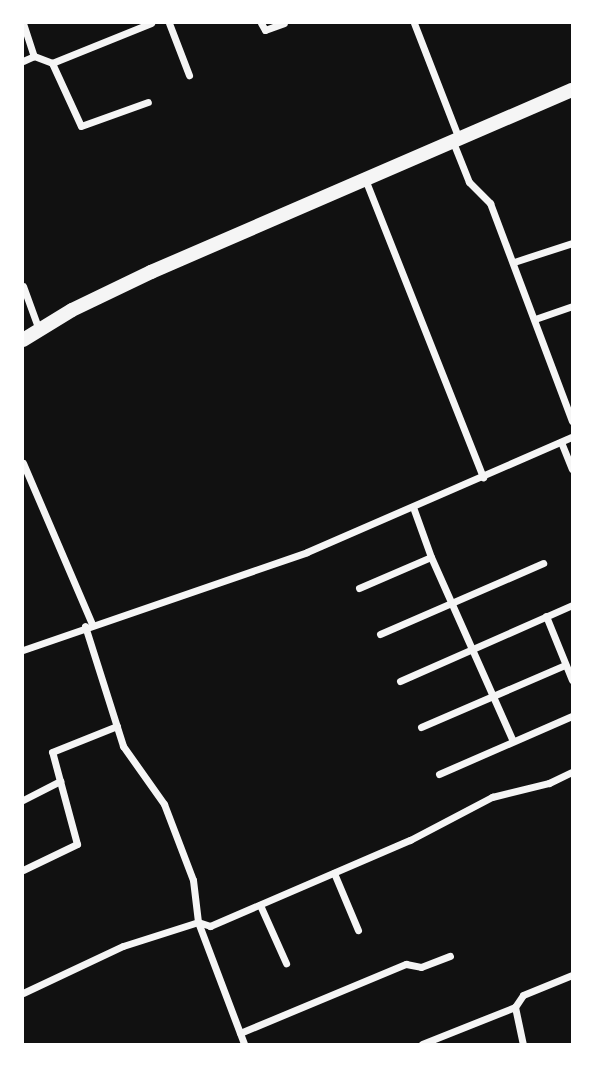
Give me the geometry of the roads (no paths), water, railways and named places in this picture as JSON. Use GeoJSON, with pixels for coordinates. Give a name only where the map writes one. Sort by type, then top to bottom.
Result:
{"type":"FeatureCollection","features":[{"type":"Feature","properties":{"kind":"main road"},"geometry":{"type":"LineString","coordinates":[[23,340],[72,310],[151,272],[572,90]]}},
{"type":"Feature","properties":{"kind":"street"},"geometry":{"type":"LineString","coordinates":[[23,23],[34,56]]}},
{"type":"Feature","properties":{"kind":"street"},"geometry":{"type":"LineString","coordinates":[[23,61],[34,56],[52,63],[151,23]]}},
{"type":"Feature","properties":{"kind":"street"},"geometry":{"type":"LineString","coordinates":[[169,23],[189,75]]}},
{"type":"Feature","properties":{"kind":"street"},"geometry":{"type":"LineString","coordinates":[[261,23],[265,30],[284,23]]}},
{"type":"Feature","properties":{"kind":"street"},"geometry":{"type":"LineString","coordinates":[[414,23],[469,182],[490,203],[572,421]]}},
{"type":"Feature","properties":{"kind":"street"},"geometry":{"type":"LineString","coordinates":[[52,63],[81,126],[148,102]]}},
{"type":"Feature","properties":{"kind":"street"},"geometry":{"type":"LineString","coordinates":[[365,179],[483,477]]}},
{"type":"Feature","properties":{"kind":"street"},"geometry":{"type":"LineString","coordinates":[[514,262],[572,243]]}},
{"type":"Feature","properties":{"kind":"street"},"geometry":{"type":"LineString","coordinates":[[23,286],[39,330]]}},
{"type":"Feature","properties":{"kind":"street"},"geometry":{"type":"LineString","coordinates":[[535,320],[572,306]]}},
{"type":"Feature","properties":{"kind":"street"},"geometry":{"type":"LineString","coordinates":[[23,650],[89,625],[307,552],[572,437]]}},
{"type":"Feature","properties":{"kind":"street"},"geometry":{"type":"LineString","coordinates":[[561,442],[572,469]]}},
{"type":"Feature","properties":{"kind":"street"},"geometry":{"type":"LineString","coordinates":[[23,463],[89,625],[123,746],[164,804],[193,880],[198,922],[244,1044]]}},
{"type":"Feature","properties":{"kind":"street"},"geometry":{"type":"LineString","coordinates":[[413,507],[431,556],[513,741]]}},
{"type":"Feature","properties":{"kind":"street"},"geometry":{"type":"LineString","coordinates":[[359,588],[431,556]]}},
{"type":"Feature","properties":{"kind":"street"},"geometry":{"type":"LineString","coordinates":[[380,634],[543,563]]}},
{"type":"Feature","properties":{"kind":"street"},"geometry":{"type":"LineString","coordinates":[[400,681],[572,606]]}},
{"type":"Feature","properties":{"kind":"street"},"geometry":{"type":"LineString","coordinates":[[546,616],[572,680]]}},
{"type":"Feature","properties":{"kind":"street"},"geometry":{"type":"LineString","coordinates":[[421,727],[565,665]]}},
{"type":"Feature","properties":{"kind":"street"},"geometry":{"type":"LineString","coordinates":[[439,774],[572,716]]}},
{"type":"Feature","properties":{"kind":"street"},"geometry":{"type":"LineString","coordinates":[[23,870],[77,844],[51,752],[117,726]]}},
{"type":"Feature","properties":{"kind":"street"},"geometry":{"type":"LineString","coordinates":[[23,993],[123,946],[198,922],[210,926],[410,840],[492,797],[549,783],[572,772]]}},
{"type":"Feature","properties":{"kind":"street"},"geometry":{"type":"LineString","coordinates":[[23,800],[60,781]]}},
{"type":"Feature","properties":{"kind":"street"},"geometry":{"type":"LineString","coordinates":[[334,873],[358,930]]}},
{"type":"Feature","properties":{"kind":"street"},"geometry":{"type":"LineString","coordinates":[[260,905],[286,963]]}},
{"type":"Feature","properties":{"kind":"street"},"geometry":{"type":"LineString","coordinates":[[240,1033],[406,964],[421,967],[450,956]]}},
{"type":"Feature","properties":{"kind":"street"},"geometry":{"type":"LineString","coordinates":[[422,1044],[515,1007],[523,995],[572,975]]}},
{"type":"Feature","properties":{"kind":"street"},"geometry":{"type":"LineString","coordinates":[[515,1007],[523,1044]]}}]}
